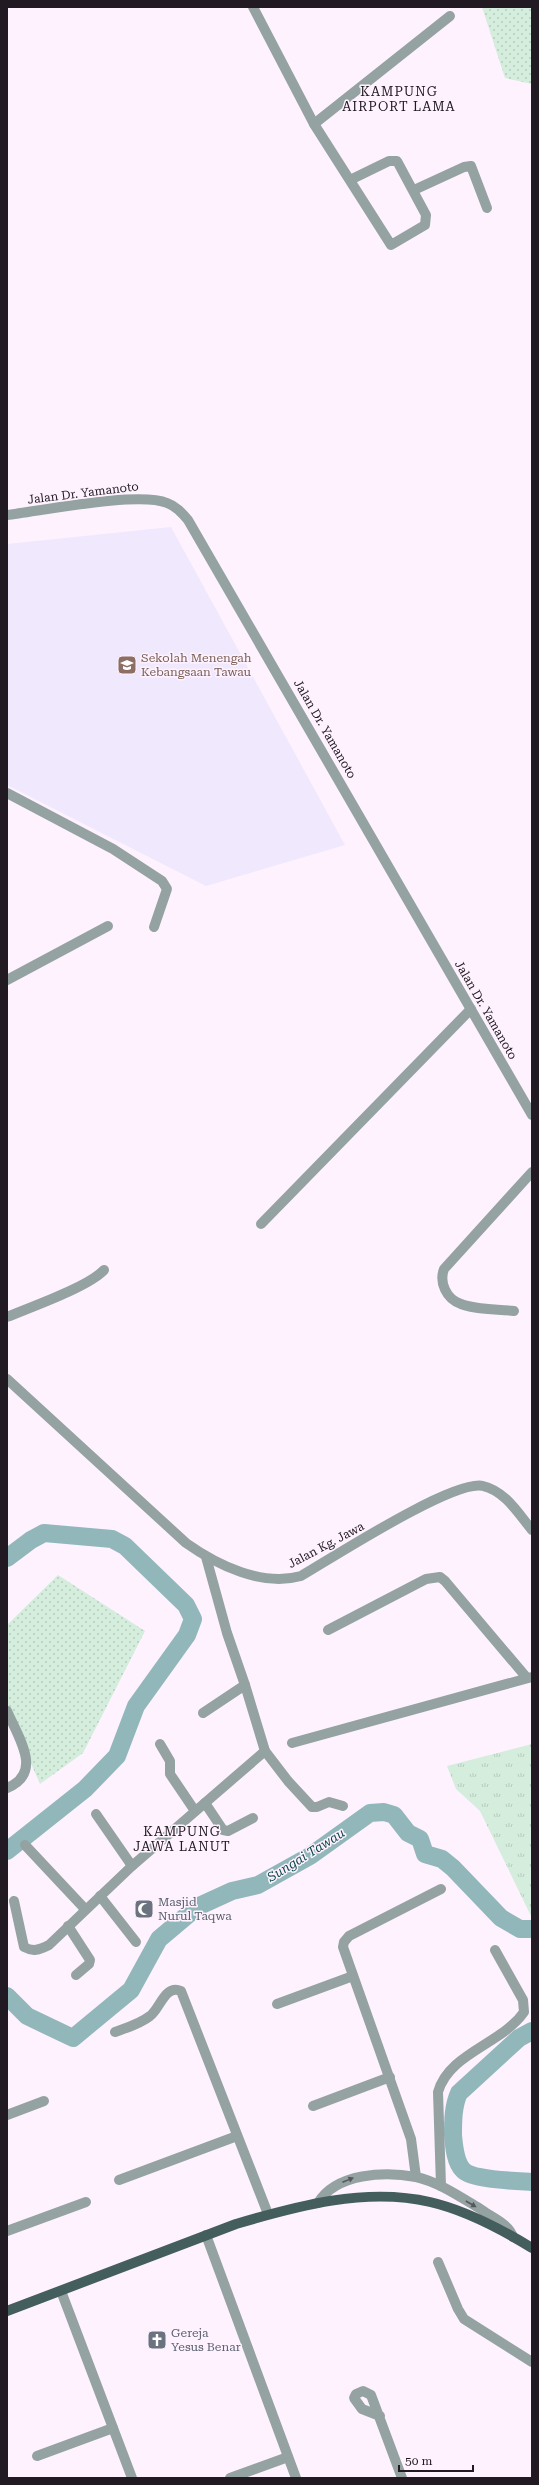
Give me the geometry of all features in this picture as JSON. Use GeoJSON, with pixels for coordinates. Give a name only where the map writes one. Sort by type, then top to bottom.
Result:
{"type":"FeatureCollection","features":[{"type":"Feature","properties":{"kind":"main road"},"geometry":{"type":"LineString","coordinates":[[7,2310],[268,2214],[318,2203],[370,2197],[430,2202],[455,2210],[513,2237],[532,2248]]}},
{"type":"Feature","properties":{"kind":"street"},"geometry":{"type":"LineString","coordinates":[[253,7],[314,124],[391,245],[425,225],[426,215],[414,190],[397,161],[389,161],[350,180]]}},
{"type":"Feature","properties":{"kind":"street"},"geometry":{"type":"LineString","coordinates":[[314,124],[450,16]]}},
{"type":"Feature","properties":{"kind":"street"},"geometry":{"type":"LineString","coordinates":[[414,190],[464,167],[471,166],[487,208]]}},
{"type":"Feature","properties":{"kind":"street","name":"Jalan Dr. Yamanoto"},"geometry":{"type":"LineString","coordinates":[[7,515],[138,498],[155,499],[168,503],[179,510],[198,534],[532,1115]]}},
{"type":"Feature","properties":{"kind":"street"},"geometry":{"type":"LineString","coordinates":[[7,793],[113,849],[162,881],[167,889],[154,927]]}},
{"type":"Feature","properties":{"kind":"street"},"geometry":{"type":"LineString","coordinates":[[7,980],[108,926]]}},
{"type":"Feature","properties":{"kind":"street"},"geometry":{"type":"LineString","coordinates":[[261,1224],[471,1009]]}},
{"type":"Feature","properties":{"kind":"street"},"geometry":{"type":"LineString","coordinates":[[514,1310],[460,1304],[444,1288],[441,1278],[444,1269],[532,1172]]}},
{"type":"Feature","properties":{"kind":"street"},"geometry":{"type":"LineString","coordinates":[[7,1318],[92,1280],[104,1270]]}},
{"type":"Feature","properties":{"kind":"street","name":"Jalan Kg. Jawa"},"geometry":{"type":"LineString","coordinates":[[7,1379],[186,1542],[206,1557],[262,1577],[285,1580],[301,1576],[436,1498],[468,1486],[481,1485],[492,1489],[505,1497],[532,1530]]}},
{"type":"Feature","properties":{"kind":"street"},"geometry":{"type":"LineString","coordinates":[[206,1557],[227,1633],[265,1751],[288,1781],[312,1807],[329,1802],[343,1806]]}},
{"type":"Feature","properties":{"kind":"street"},"geometry":{"type":"LineString","coordinates":[[292,1743],[529,1678],[440,1577],[426,1579],[328,1630]]}},
{"type":"Feature","properties":{"kind":"street"},"geometry":{"type":"LineString","coordinates":[[203,1713],[245,1685]]}},
{"type":"Feature","properties":{"kind":"street"},"geometry":{"type":"LineString","coordinates":[[7,1711],[26,1756],[28,1767],[22,1780],[7,1788]]}},
{"type":"Feature","properties":{"kind":"street"},"geometry":{"type":"LineString","coordinates":[[160,1744],[170,1761],[170,1774],[195,1811]]}},
{"type":"Feature","properties":{"kind":"street"},"geometry":{"type":"LineString","coordinates":[[14,1901],[21,1940],[24,1947],[30,1950],[40,1950],[49,1945],[85,1909],[132,1866],[265,1751]]}},
{"type":"Feature","properties":{"kind":"street"},"geometry":{"type":"LineString","coordinates":[[205,1803],[223,1830],[228,1831],[253,1818]]}},
{"type":"Feature","properties":{"kind":"street"},"geometry":{"type":"LineString","coordinates":[[96,1814],[132,1866]]}},
{"type":"Feature","properties":{"kind":"street"},"geometry":{"type":"LineString","coordinates":[[25,1845],[85,1909]]}},
{"type":"Feature","properties":{"kind":"street"},"geometry":{"type":"LineString","coordinates":[[416,2177],[411,2139],[343,1947],[344,1942],[350,1936],[442,1889]]}},
{"type":"Feature","properties":{"kind":"street"},"geometry":{"type":"LineString","coordinates":[[100,1896],[136,1942]]}},
{"type":"Feature","properties":{"kind":"street"},"geometry":{"type":"LineString","coordinates":[[68,1926],[90,1960],[89,1964],[76,1975]]}},
{"type":"Feature","properties":{"kind":"street"},"geometry":{"type":"LineString","coordinates":[[441,2186],[438,2092],[441,2082],[452,2069],[506,2030],[524,2012],[523,2000],[495,1950]]}},
{"type":"Feature","properties":{"kind":"street"},"geometry":{"type":"LineString","coordinates":[[277,2004],[353,1976]]}},
{"type":"Feature","properties":{"kind":"street"},"geometry":{"type":"LineString","coordinates":[[115,2032],[150,2016],[171,1991],[176,1989],[181,1991],[268,2214]]}},
{"type":"Feature","properties":{"kind":"street"},"geometry":{"type":"LineString","coordinates":[[313,2106],[390,2077]]}},
{"type":"Feature","properties":{"kind":"street"},"geometry":{"type":"LineString","coordinates":[[7,2115],[44,2101]]}},
{"type":"Feature","properties":{"kind":"street"},"geometry":{"type":"LineString","coordinates":[[118,2180],[237,2136]]}},
{"type":"Feature","properties":{"kind":"street"},"geometry":{"type":"LineString","coordinates":[[318,2203],[326,2192],[355,2178],[384,2175],[416,2177],[441,2186],[509,2227],[513,2237]]}},
{"type":"Feature","properties":{"kind":"street"},"geometry":{"type":"LineString","coordinates":[[7,2231],[86,2202]]}},
{"type":"Feature","properties":{"kind":"street"},"geometry":{"type":"LineString","coordinates":[[206,2236],[296,2478]]}},
{"type":"Feature","properties":{"kind":"street"},"geometry":{"type":"LineString","coordinates":[[438,2262],[464,2319],[532,2362]]}},
{"type":"Feature","properties":{"kind":"street"},"geometry":{"type":"LineString","coordinates":[[61,2291],[132,2478]]}},
{"type":"Feature","properties":{"kind":"street"},"geometry":{"type":"LineString","coordinates":[[380,2416],[402,2478]]}},
{"type":"Feature","properties":{"kind":"street"},"geometry":{"type":"LineString","coordinates":[[37,2456],[112,2428]]}},
{"type":"Feature","properties":{"kind":"street"},"geometry":{"type":"LineString","coordinates":[[230,2478],[288,2457]]}},
{"type":"Feature","properties":{"kind":"shaded area","name":"Sekolah Menengah Kebangsaan Tawau"},"geometry":{"type":"Polygon","coordinates":[[[171,527],[345,845],[206,886],[7,785],[7,544],[171,527]]]}},
{"type":"Feature","properties":{"kind":"green space"},"geometry":{"type":"Polygon","coordinates":[[[482,7],[532,7],[532,84],[505,78],[482,7]]]}},
{"type":"Feature","properties":{"kind":"green space"},"geometry":{"type":"Polygon","coordinates":[[[58,1575],[145,1631],[83,1753],[40,1784],[7,1709],[7,1625],[58,1575]]]}},
{"type":"Feature","properties":{"kind":"green space"},"geometry":{"type":"Polygon","coordinates":[[[532,1744],[531,1916],[480,1811],[456,1789],[447,1766],[532,1744]]]}},
{"type":"Feature","properties":{"kind":"waterway","name":"Sungai Tawau"},"geometry":{"type":"LineString","coordinates":[[7,1558],[31,1540],[44,1533],[112,1539],[125,1546],[186,1605],[193,1619],[187,1635],[136,1706],[117,1756],[85,1789],[7,1851]]}},
{"type":"Feature","properties":{"kind":"waterway","name":"Sungai Tawau"},"geometry":{"type":"LineString","coordinates":[[7,1996],[27,2016],[73,2038],[131,1990],[159,1939],[197,1907],[232,1891],[258,1885],[310,1856],[370,1813],[384,1812],[394,1815],[408,1833],[420,1839],[425,1854],[442,1859],[453,1868],[501,1918],[520,1929],[532,1929]]}},
{"type":"Feature","properties":{"kind":"waterway","name":"Sungai Tawau"},"geometry":{"type":"LineString","coordinates":[[532,2031],[519,2038],[459,2093],[454,2108],[453,2119],[455,2154],[458,2163],[463,2170],[485,2178],[532,2182]]}},
{"type":"Feature","properties":{"kind":"place","name":"Sekolah Menengah Kebangsaan Tawau"},"geometry":{"type":"Point","coordinates":[127,665]}},
{"type":"Feature","properties":{"kind":"place","name":"Masjid Nurul Taqwa"},"geometry":{"type":"Point","coordinates":[144,1909]}},
{"type":"Feature","properties":{"kind":"place","name":"Gereja Yesus Benar"},"geometry":{"type":"Point","coordinates":[157,2340]}},
{"type":"Feature","properties":{"kind":"district","name":"KAMPUNG AIRPORT LAMA"},"geometry":{"type":"Point","coordinates":[399,98]}},
{"type":"Feature","properties":{"kind":"district","name":"KAMPUNG JAWA LANUT"},"geometry":{"type":"Point","coordinates":[182,1838]}}]}
